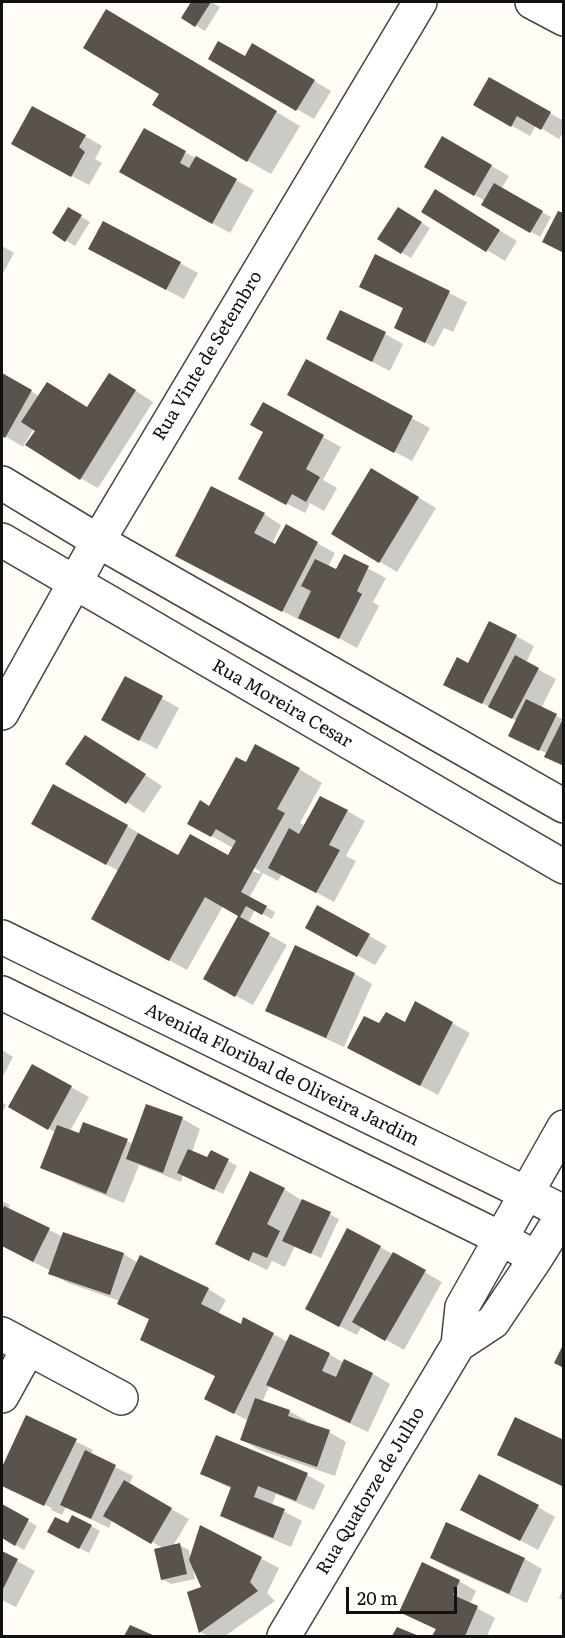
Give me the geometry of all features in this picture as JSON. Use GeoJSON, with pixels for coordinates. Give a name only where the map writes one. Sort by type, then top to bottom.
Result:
{"type":"FeatureCollection","features":[{"type":"Feature","properties":{"kind":"street","name":"Rua Vinte de Setembro"},"geometry":{"type":"LineString","coordinates":[[2,713],[73,583],[420,2]]}},
{"type":"Feature","properties":{"kind":"street"},"geometry":{"type":"LineString","coordinates":[[532,2],[564,19]]}},
{"type":"Feature","properties":{"kind":"street"},"geometry":{"type":"LineString","coordinates":[[2,483],[98,541],[564,806]]}},
{"type":"Feature","properties":{"kind":"street","name":"Rua Moreira Cesar"},"geometry":{"type":"LineString","coordinates":[[2,540],[564,867]]}},
{"type":"Feature","properties":{"kind":"street","name":"Avenida Floribal de Oliveira Jardim"},"geometry":{"type":"LineString","coordinates":[[2,937],[564,1213]]}},
{"type":"Feature","properties":{"kind":"street"},"geometry":{"type":"LineString","coordinates":[[2,993],[500,1238],[536,1258]]}},
{"type":"Feature","properties":{"kind":"street"},"geometry":{"type":"LineString","coordinates":[[189,1085],[213,1041]]}},
{"type":"Feature","properties":{"kind":"street","name":"Rua Quatorze de Julho"},"geometry":{"type":"LineString","coordinates":[[284,1636],[458,1345],[462,1307],[564,1127]]}},
{"type":"Feature","properties":{"kind":"street","name":"Rua Quatorze de Julho"},"geometry":{"type":"LineString","coordinates":[[458,1345],[493,1322],[564,1213]]}},
{"type":"Feature","properties":{"kind":"street"},"geometry":{"type":"LineString","coordinates":[[2,1396],[15,1341],[121,1398]]}},
{"type":"Feature","properties":{"kind":"building"},"geometry":{"type":"Polygon","coordinates":[[[191,2],[211,2],[195,27],[181,18],[191,2]]]}},
{"type":"Feature","properties":{"kind":"building"},"geometry":{"type":"Polygon","coordinates":[[[106,9],[277,111],[247,162],[152,105],[159,94],[83,48],[106,9]]]}},
{"type":"Feature","properties":{"kind":"building"},"geometry":{"type":"Polygon","coordinates":[[[218,41],[245,56],[252,43],[315,80],[296,111],[208,59],[218,41]]]}},
{"type":"Feature","properties":{"kind":"building"},"geometry":{"type":"Polygon","coordinates":[[[489,77],[551,112],[541,130],[517,116],[511,127],[473,105],[489,77]]]}},
{"type":"Feature","properties":{"kind":"building"},"geometry":{"type":"Polygon","coordinates":[[[32,106],[86,135],[79,147],[85,152],[71,177],[11,144],[32,106]]]}},
{"type":"Feature","properties":{"kind":"building"},"geometry":{"type":"Polygon","coordinates":[[[144,128],[186,151],[180,163],[189,168],[196,156],[237,179],[212,224],[119,172],[144,128]]]}},
{"type":"Feature","properties":{"kind":"building"},"geometry":{"type":"Polygon","coordinates":[[[442,136],[492,165],[474,196],[424,167],[442,136]]]}},
{"type":"Feature","properties":{"kind":"building"},"geometry":{"type":"Polygon","coordinates":[[[494,183],[543,211],[530,233],[481,205],[494,183]]]}},
{"type":"Feature","properties":{"kind":"building"},"geometry":{"type":"Polygon","coordinates":[[[435,189],[500,230],[486,252],[421,212],[435,189]]]}},
{"type":"Feature","properties":{"kind":"building"},"geometry":{"type":"Polygon","coordinates":[[[68,207],[82,215],[65,242],[52,233],[68,207]]]}},
{"type":"Feature","properties":{"kind":"building"},"geometry":{"type":"Polygon","coordinates":[[[398,207],[422,222],[401,254],[377,239],[398,207]]]}},
{"type":"Feature","properties":{"kind":"building"},"geometry":{"type":"Polygon","coordinates":[[[558,211],[564,213],[564,253],[542,242],[558,211]]]}},
{"type":"Feature","properties":{"kind":"building"},"geometry":{"type":"Polygon","coordinates":[[[103,221],[181,262],[166,290],[88,249],[103,221]]]}},
{"type":"Feature","properties":{"kind":"building"},"geometry":{"type":"Polygon","coordinates":[[[375,254],[450,291],[425,343],[394,328],[403,308],[359,287],[375,254]]]}},
{"type":"Feature","properties":{"kind":"building"},"geometry":{"type":"Polygon","coordinates":[[[340,310],[386,332],[372,362],[326,339],[340,310]]]}},
{"type":"Feature","properties":{"kind":"building"},"geometry":{"type":"Polygon","coordinates":[[[306,359],[413,416],[394,453],[287,395],[306,359]]]}},
{"type":"Feature","properties":{"kind":"building"},"geometry":{"type":"Polygon","coordinates":[[[2,373],[32,390],[5,438],[2,436],[2,373]]]}},
{"type":"Feature","properties":{"kind":"building"},"geometry":{"type":"Polygon","coordinates":[[[109,373],[136,390],[80,480],[25,445],[35,431],[21,422],[47,382],[87,407],[109,373]]]}},
{"type":"Feature","properties":{"kind":"building"},"geometry":{"type":"Polygon","coordinates":[[[263,402],[324,435],[306,469],[320,477],[306,502],[292,494],[286,505],[238,479],[263,432],[250,425],[263,402]]]}},
{"type":"Feature","properties":{"kind":"building"},"geometry":{"type":"Polygon","coordinates":[[[371,468],[419,497],[379,563],[331,534],[371,468]]]}},
{"type":"Feature","properties":{"kind":"building"},"geometry":{"type":"Polygon","coordinates":[[[211,486],[265,513],[254,533],[275,544],[286,524],[318,542],[282,612],[175,556],[211,486]]]}},
{"type":"Feature","properties":{"kind":"building"},"geometry":{"type":"Polygon","coordinates":[[[344,554],[369,566],[357,591],[362,594],[339,639],[298,618],[311,591],[301,586],[315,559],[336,569],[344,554]]]}},
{"type":"Feature","properties":{"kind":"building"},"geometry":{"type":"Polygon","coordinates":[[[489,621],[517,635],[482,704],[443,685],[457,657],[468,663],[489,621]]]}},
{"type":"Feature","properties":{"kind":"building"},"geometry":{"type":"Polygon","coordinates":[[[515,655],[539,668],[512,719],[488,707],[515,655]]]}},
{"type":"Feature","properties":{"kind":"building"},"geometry":{"type":"Polygon","coordinates":[[[125,676],[163,696],[139,741],[101,720],[125,676]]]}},
{"type":"Feature","properties":{"kind":"building"},"geometry":{"type":"Polygon","coordinates":[[[526,699],[557,714],[539,751],[508,736],[526,699]]]}},
{"type":"Feature","properties":{"kind":"building"},"geometry":{"type":"Polygon","coordinates":[[[564,717],[564,766],[544,757],[564,717]]]}},
{"type":"Feature","properties":{"kind":"building"},"geometry":{"type":"Polygon","coordinates":[[[85,735],[146,774],[126,804],[65,764],[85,735]]]}},
{"type":"Feature","properties":{"kind":"building"},"geometry":{"type":"Polygon","coordinates":[[[255,744],[300,768],[277,809],[285,813],[241,892],[267,906],[262,915],[246,906],[240,917],[270,933],[235,997],[203,979],[238,916],[205,897],[169,961],[91,919],[138,833],[178,855],[190,834],[228,855],[236,841],[216,829],[211,837],[187,824],[200,800],[209,806],[236,757],[246,762],[255,744]]]}},
{"type":"Feature","properties":{"kind":"building"},"geometry":{"type":"Polygon","coordinates":[[[53,784],[128,825],[106,865],[31,824],[53,784]]]}},
{"type":"Feature","properties":{"kind":"building"},"geometry":{"type":"Polygon","coordinates":[[[320,796],[348,810],[329,845],[340,850],[316,893],[268,868],[289,828],[299,834],[320,796]]]}},
{"type":"Feature","properties":{"kind":"building"},"geometry":{"type":"Polygon","coordinates":[[[317,905],[370,934],[357,957],[305,928],[317,905]]]}},
{"type":"Feature","properties":{"kind":"building"},"geometry":{"type":"Polygon","coordinates":[[[295,945],[355,973],[326,1038],[265,1011],[295,945]]]}},
{"type":"Feature","properties":{"kind":"building"},"geometry":{"type":"Polygon","coordinates":[[[415,1001],[453,1022],[420,1086],[347,1048],[364,1016],[379,1023],[386,1012],[405,1022],[415,1001]]]}},
{"type":"Feature","properties":{"kind":"building"},"geometry":{"type":"Polygon","coordinates":[[[32,1064],[72,1086],[48,1130],[8,1107],[32,1064]]]}},
{"type":"Feature","properties":{"kind":"building"},"geometry":{"type":"Polygon","coordinates":[[[146,1104],[183,1117],[163,1173],[126,1159],[146,1104]]]}},
{"type":"Feature","properties":{"kind":"building"},"geometry":{"type":"Polygon","coordinates":[[[83,1122],[128,1139],[106,1194],[40,1168],[57,1125],[79,1133],[83,1122]]]}},
{"type":"Feature","properties":{"kind":"building"},"geometry":{"type":"Polygon","coordinates":[[[188,1149],[207,1157],[211,1150],[229,1159],[214,1190],[177,1173],[188,1149]]]}},
{"type":"Feature","properties":{"kind":"building"},"geometry":{"type":"Polygon","coordinates":[[[250,1171],[285,1188],[267,1224],[280,1231],[267,1258],[253,1252],[249,1261],[215,1244],[250,1171]]]}},
{"type":"Feature","properties":{"kind":"building"},"geometry":{"type":"Polygon","coordinates":[[[302,1199],[331,1212],[311,1254],[282,1241],[302,1199]]]}},
{"type":"Feature","properties":{"kind":"building"},"geometry":{"type":"Polygon","coordinates":[[[4,1206],[50,1228],[33,1262],[2,1246],[4,1206]]]}},
{"type":"Feature","properties":{"kind":"building"},"geometry":{"type":"Polygon","coordinates":[[[347,1228],[381,1246],[339,1327],[305,1309],[347,1228]]]}},
{"type":"Feature","properties":{"kind":"building"},"geometry":{"type":"Polygon","coordinates":[[[63,1232],[124,1253],[110,1295],[48,1274],[63,1232]]]}},
{"type":"Feature","properties":{"kind":"building"},"geometry":{"type":"Polygon","coordinates":[[[393,1252],[426,1270],[385,1341],[352,1322],[393,1252]]]}},
{"type":"Feature","properties":{"kind":"building"},"geometry":{"type":"Polygon","coordinates":[[[140,1255],[209,1288],[201,1304],[241,1324],[243,1317],[274,1333],[234,1414],[204,1399],[215,1376],[140,1340],[149,1319],[117,1304],[140,1255]]]}},
{"type":"Feature","properties":{"kind":"building"},"geometry":{"type":"Polygon","coordinates":[[[290,1334],[330,1353],[322,1371],[336,1377],[344,1359],[373,1373],[350,1423],[266,1385],[290,1334]]]}},
{"type":"Feature","properties":{"kind":"building"},"geometry":{"type":"Polygon","coordinates":[[[564,1343],[564,1368],[554,1363],[564,1343]]]}},
{"type":"Feature","properties":{"kind":"building"},"geometry":{"type":"Polygon","coordinates":[[[255,1398],[290,1410],[288,1416],[330,1430],[317,1467],[240,1440],[255,1398]]]}},
{"type":"Feature","properties":{"kind":"building"},"geometry":{"type":"Polygon","coordinates":[[[26,1415],[77,1439],[44,1506],[2,1486],[2,1467],[26,1415]]]}},
{"type":"Feature","properties":{"kind":"building"},"geometry":{"type":"Polygon","coordinates":[[[515,1417],[564,1440],[564,1487],[497,1455],[515,1417]]]}},
{"type":"Feature","properties":{"kind":"building"},"geometry":{"type":"Polygon","coordinates":[[[216,1435],[308,1473],[296,1501],[258,1486],[254,1497],[285,1509],[273,1538],[220,1516],[231,1487],[200,1474],[216,1435]]]}},
{"type":"Feature","properties":{"kind":"building"},"geometry":{"type":"Polygon","coordinates":[[[85,1450],[116,1465],[91,1519],[60,1505],[85,1450]]]}},
{"type":"Feature","properties":{"kind":"building"},"geometry":{"type":"Polygon","coordinates":[[[479,1474],[539,1505],[520,1541],[460,1510],[479,1474]]]}},
{"type":"Feature","properties":{"kind":"building"},"geometry":{"type":"Polygon","coordinates":[[[124,1480],[172,1508],[151,1544],[103,1516],[124,1480]]]}},
{"type":"Feature","properties":{"kind":"building"},"geometry":{"type":"Polygon","coordinates":[[[2,1504],[29,1519],[15,1546],[2,1538],[2,1504]]]}},
{"type":"Feature","properties":{"kind":"building"},"geometry":{"type":"Polygon","coordinates":[[[72,1515],[92,1525],[79,1549],[47,1532],[55,1517],[68,1523],[72,1515]]]}},
{"type":"Feature","properties":{"kind":"building"},"geometry":{"type":"Polygon","coordinates":[[[446,1522],[525,1558],[509,1594],[430,1558],[446,1522]]]}},
{"type":"Feature","properties":{"kind":"building"},"geometry":{"type":"Polygon","coordinates":[[[200,1525],[262,1557],[250,1582],[258,1591],[199,1633],[187,1592],[201,1587],[189,1560],[200,1525]]]}},
{"type":"Feature","properties":{"kind":"building"},"geometry":{"type":"Polygon","coordinates":[[[180,1543],[187,1574],[161,1580],[154,1549],[180,1543]]]}},
{"type":"Feature","properties":{"kind":"building"},"geometry":{"type":"Polygon","coordinates":[[[2,1551],[18,1559],[2,1591],[2,1551]]]}},
{"type":"Feature","properties":{"kind":"building"},"geometry":{"type":"Polygon","coordinates":[[[422,1562],[460,1580],[453,1595],[478,1606],[465,1636],[432,1636],[436,1629],[399,1612],[422,1562]]]}},
{"type":"Feature","properties":{"kind":"building"},"geometry":{"type":"Polygon","coordinates":[[[130,1625],[155,1636],[124,1636],[130,1625]]]}},
{"type":"Feature","properties":{"kind":"building"},"geometry":{"type":"Polygon","coordinates":[[[397,1627],[419,1636],[392,1636],[397,1627]]]}}]}
